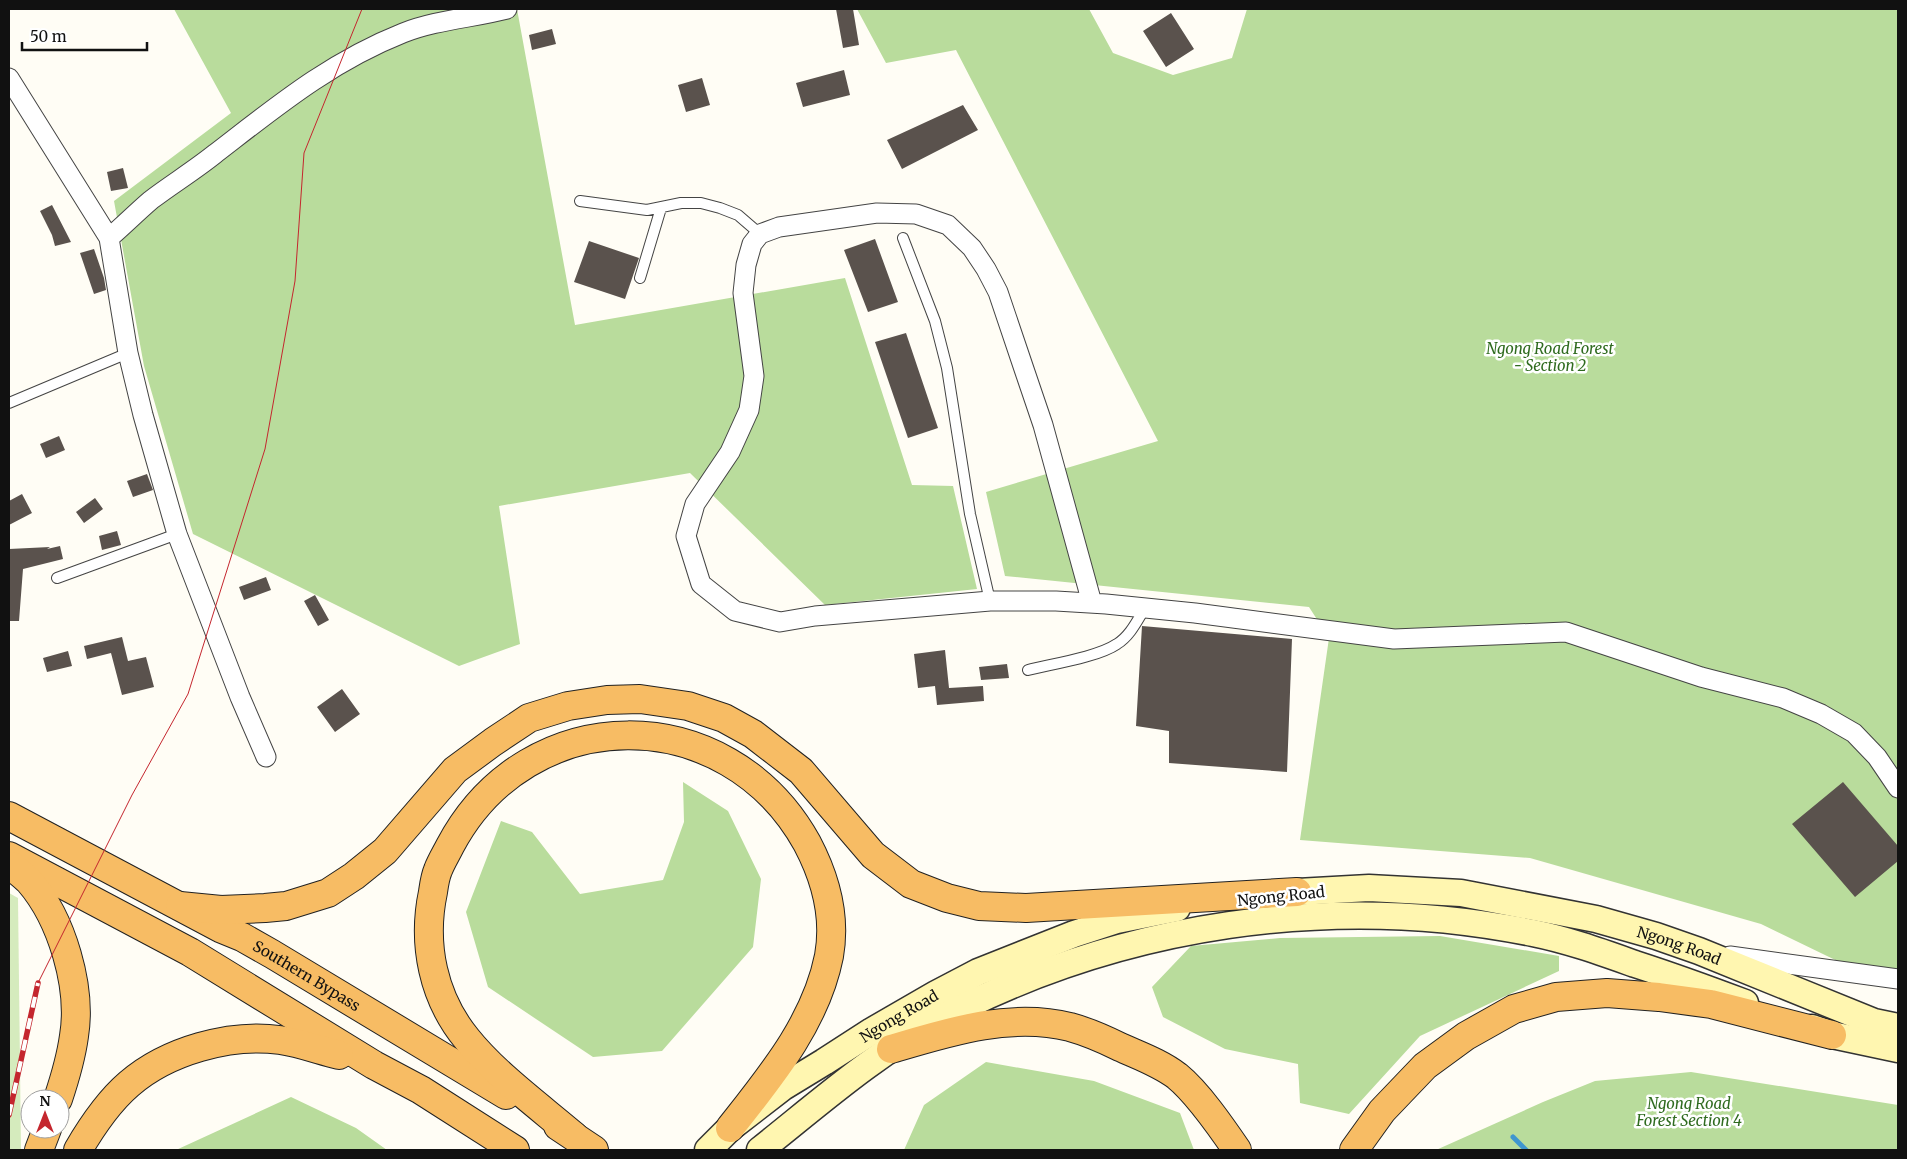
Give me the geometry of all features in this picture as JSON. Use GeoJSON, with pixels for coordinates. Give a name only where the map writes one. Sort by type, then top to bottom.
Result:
{"type":"FeatureCollection","features":[{"type":"Feature","properties":{"kind":"highway"},"geometry":{"type":"LineString","coordinates":[[180,906],[221,910],[265,908],[286,906],[328,893],[354,876],[385,850],[455,770],[530,718],[568,706],[607,700],[640,699],[688,706],[724,718],[754,734],[801,771],[873,855],[911,884],[946,898],[979,906],[1026,908],[1297,892]]}},
{"type":"Feature","properties":{"kind":"highway"},"geometry":{"type":"LineString","coordinates":[[584,1143],[483,1058],[466,1038],[451,1017],[441,997],[431,964],[428,934],[437,872],[458,830],[476,806],[499,782],[527,762],[556,748],[588,738],[645,734],[696,746],[727,761],[754,778],[777,799],[797,825],[816,859],[827,891],[831,920],[829,955],[808,1014],[783,1059],[730,1128]]}},
{"type":"Feature","properties":{"kind":"highway","name":"Southern Bypass"},"geometry":{"type":"LineString","coordinates":[[9,816],[304,972],[584,1143]]}},
{"type":"Feature","properties":{"kind":"highway"},"geometry":{"type":"LineString","coordinates":[[9,856],[190,952],[374,1066],[421,1090],[515,1150]]}},
{"type":"Feature","properties":{"kind":"highway"},"geometry":{"type":"LineString","coordinates":[[9,864],[28,881],[47,907],[61,940],[69,966],[75,996],[75,1034],[68,1070],[61,1089]]}},
{"type":"Feature","properties":{"kind":"highway"},"geometry":{"type":"LineString","coordinates":[[1354,1150],[1382,1111],[1424,1066],[1466,1036],[1514,1009],[1556,997],[1607,993],[1693,1001],[1832,1035]]}},
{"type":"Feature","properties":{"kind":"highway"},"geometry":{"type":"LineString","coordinates":[[891,1050],[981,1025],[1040,1023],[1069,1027],[1096,1036],[1151,1060],[1178,1077],[1205,1106],[1237,1150]]}},
{"type":"Feature","properties":{"kind":"highway"},"geometry":{"type":"LineString","coordinates":[[78,1150],[112,1101],[130,1083],[154,1066],[207,1044],[252,1038],[279,1040],[308,1046],[374,1066]]}},
{"type":"Feature","properties":{"kind":"main road","name":"Ngong Road"},"geometry":{"type":"LineString","coordinates":[[708,1150],[730,1128],[783,1087],[872,1030],[978,972],[1074,934],[1117,920],[1186,907],[1297,892],[1369,888],[1460,894],[1596,919],[1656,936],[1699,951],[1874,1022],[1898,1027]]}},
{"type":"Feature","properties":{"kind":"main road","name":"Ngong Road"},"geometry":{"type":"LineString","coordinates":[[760,1150],[845,1081],[939,1020],[988,996],[1048,970],[1139,942],[1251,922],[1313,917],[1427,919],[1534,933],[1584,946],[1689,982],[1832,1035],[1898,1049]]}},
{"type":"Feature","properties":{"kind":"street"},"geometry":{"type":"LineString","coordinates":[[109,238],[152,200],[203,164],[301,87],[336,65],[404,32],[430,24],[507,9]]}},
{"type":"Feature","properties":{"kind":"street"},"geometry":{"type":"LineString","coordinates":[[9,78],[109,238],[128,353],[142,415],[177,534],[240,697],[266,757]]}},
{"type":"Feature","properties":{"kind":"street"},"geometry":{"type":"LineString","coordinates":[[1092,603],[1043,425],[1026,372],[998,292],[972,248],[948,225],[916,214],[877,213],[779,227],[760,234],[752,244],[746,265],[743,293],[754,376],[748,410],[730,452],[695,504],[686,536],[701,584],[735,611],[780,622],[815,616],[990,601],[1092,603],[1394,639],[1566,632],[1702,677],[1783,698],[1821,714],[1854,732],[1877,757],[1898,788]]}},
{"type":"Feature","properties":{"kind":"street"},"geometry":{"type":"LineString","coordinates":[[1699,951],[1898,979]]}},
{"type":"Feature","properties":{"kind":"lane"},"geometry":{"type":"LineString","coordinates":[[580,202],[647,210],[681,203],[701,203],[720,208],[738,216],[760,234]]}},
{"type":"Feature","properties":{"kind":"lane"},"geometry":{"type":"LineString","coordinates":[[640,278],[661,208]]}},
{"type":"Feature","properties":{"kind":"lane"},"geometry":{"type":"LineString","coordinates":[[903,238],[936,321],[947,368],[970,514],[990,601]]}},
{"type":"Feature","properties":{"kind":"lane"},"geometry":{"type":"LineString","coordinates":[[9,403],[128,353]]}},
{"type":"Feature","properties":{"kind":"lane"},"geometry":{"type":"LineString","coordinates":[[57,578],[177,534]]}},
{"type":"Feature","properties":{"kind":"lane"},"geometry":{"type":"LineString","coordinates":[[1028,670],[1103,651],[1117,644],[1130,632],[1144,608]]}},
{"type":"Feature","properties":{"kind":"green space"},"geometry":{"type":"Polygon","coordinates":[[[174,9],[517,9],[575,325],[845,278],[912,485],[953,486],[977,589],[825,605],[690,473],[499,506],[520,644],[459,666],[193,534],[144,366],[114,201],[231,113],[174,9]]]}},
{"type":"Feature","properties":{"kind":"green space","name":"Ngong Road Forest - Section 2"},"geometry":{"type":"Polygon","coordinates":[[[857,9],[1089,9],[1113,53],[1173,75],[1232,58],[1247,9],[1898,9],[1898,980],[1858,971],[1761,924],[1530,858],[1300,840],[1329,638],[1309,607],[1005,576],[986,492],[1158,441],[956,50],[886,63],[857,9]]]}},
{"type":"Feature","properties":{"kind":"green space"},"geometry":{"type":"Polygon","coordinates":[[[683,782],[728,811],[761,879],[753,947],[662,1051],[593,1057],[488,987],[466,912],[501,821],[532,832],[580,894],[663,880],[684,822],[683,782]]]}},
{"type":"Feature","properties":{"kind":"green space"},"geometry":{"type":"Polygon","coordinates":[[[9,893],[18,898],[21,1150],[9,1150],[9,893]]]}},
{"type":"Feature","properties":{"kind":"green space"},"geometry":{"type":"Polygon","coordinates":[[[1440,936],[1559,956],[1559,971],[1420,1036],[1349,1114],[1300,1103],[1298,1064],[1225,1049],[1163,1017],[1152,987],[1191,946],[1280,938],[1440,936]]]}},
{"type":"Feature","properties":{"kind":"green space"},"geometry":{"type":"Polygon","coordinates":[[[986,1062],[1094,1081],[1180,1113],[1194,1150],[904,1150],[924,1105],[986,1062]]]}},
{"type":"Feature","properties":{"kind":"green space","name":"Ngong Road Forest Section 4"},"geometry":{"type":"Polygon","coordinates":[[[1691,1072],[1898,1105],[1898,1150],[1436,1150],[1595,1081],[1691,1072]]]}},
{"type":"Feature","properties":{"kind":"green space"},"geometry":{"type":"Polygon","coordinates":[[[291,1097],[356,1128],[387,1150],[176,1150],[291,1097]]]}},
{"type":"Feature","properties":{"kind":"building"},"geometry":{"type":"Polygon","coordinates":[[[836,9],[853,9],[859,45],[843,48],[836,9]]]}},
{"type":"Feature","properties":{"kind":"building"},"geometry":{"type":"Polygon","coordinates":[[[1171,13],[1194,49],[1166,67],[1143,31],[1171,13]]]}},
{"type":"Feature","properties":{"kind":"building"},"geometry":{"type":"Polygon","coordinates":[[[552,29],[556,44],[532,50],[529,35],[552,29]]]}},
{"type":"Feature","properties":{"kind":"building"},"geometry":{"type":"Polygon","coordinates":[[[844,70],[850,95],[803,107],[796,83],[844,70]]]}},
{"type":"Feature","properties":{"kind":"building"},"geometry":{"type":"Polygon","coordinates":[[[702,78],[710,105],[686,112],[678,85],[702,78]]]}},
{"type":"Feature","properties":{"kind":"building"},"geometry":{"type":"Polygon","coordinates":[[[963,105],[978,130],[902,169],[887,140],[963,105]]]}},
{"type":"Feature","properties":{"kind":"building"},"geometry":{"type":"Polygon","coordinates":[[[123,168],[128,188],[111,191],[107,172],[123,168]]]}},
{"type":"Feature","properties":{"kind":"building"},"geometry":{"type":"Polygon","coordinates":[[[52,205],[71,242],[55,246],[52,235],[40,211],[52,205]]]}},
{"type":"Feature","properties":{"kind":"building"},"geometry":{"type":"Polygon","coordinates":[[[875,239],[898,302],[868,312],[844,250],[875,239]]]}},
{"type":"Feature","properties":{"kind":"building"},"geometry":{"type":"Polygon","coordinates":[[[589,241],[639,258],[625,299],[574,282],[589,241]]]}},
{"type":"Feature","properties":{"kind":"building"},"geometry":{"type":"Polygon","coordinates":[[[94,249],[106,290],[94,294],[80,253],[94,249]]]}},
{"type":"Feature","properties":{"kind":"building"},"geometry":{"type":"Polygon","coordinates":[[[906,333],[938,428],[908,438],[875,342],[906,333]]]}},
{"type":"Feature","properties":{"kind":"building"},"geometry":{"type":"Polygon","coordinates":[[[59,436],[65,450],[46,458],[40,444],[59,436]]]}},
{"type":"Feature","properties":{"kind":"building"},"geometry":{"type":"Polygon","coordinates":[[[147,474],[153,490],[133,497],[127,481],[147,474]]]}},
{"type":"Feature","properties":{"kind":"building"},"geometry":{"type":"Polygon","coordinates":[[[22,494],[32,513],[9,525],[9,501],[22,494]]]}},
{"type":"Feature","properties":{"kind":"building"},"geometry":{"type":"Polygon","coordinates":[[[95,498],[103,509],[84,523],[76,512],[95,498]]]}},
{"type":"Feature","properties":{"kind":"building"},"geometry":{"type":"Polygon","coordinates":[[[117,531],[121,545],[102,550],[99,536],[117,531]]]}},
{"type":"Feature","properties":{"kind":"building"},"geometry":{"type":"Polygon","coordinates":[[[60,546],[63,559],[23,569],[19,621],[9,621],[9,549],[50,547],[47,549],[60,546]]]}},
{"type":"Feature","properties":{"kind":"building"},"geometry":{"type":"Polygon","coordinates":[[[266,577],[271,590],[244,600],[239,587],[266,577]]]}},
{"type":"Feature","properties":{"kind":"building"},"geometry":{"type":"Polygon","coordinates":[[[315,595],[329,620],[318,626],[304,601],[315,595]]]}},
{"type":"Feature","properties":{"kind":"building"},"geometry":{"type":"Polygon","coordinates":[[[1142,626],[1292,639],[1287,772],[1169,763],[1169,731],[1136,726],[1142,626]]]}},
{"type":"Feature","properties":{"kind":"building"},"geometry":{"type":"Polygon","coordinates":[[[122,637],[128,661],[146,657],[154,687],[122,695],[111,653],[87,659],[84,646],[122,637]]]}},
{"type":"Feature","properties":{"kind":"building"},"geometry":{"type":"Polygon","coordinates":[[[945,650],[949,688],[983,686],[984,701],[937,705],[935,686],[918,688],[914,654],[945,650]]]}},
{"type":"Feature","properties":{"kind":"building"},"geometry":{"type":"Polygon","coordinates":[[[68,651],[72,666],[47,672],[43,658],[68,651]]]}},
{"type":"Feature","properties":{"kind":"building"},"geometry":{"type":"Polygon","coordinates":[[[1007,664],[1009,678],[981,680],[979,667],[1007,664]]]}},
{"type":"Feature","properties":{"kind":"building"},"geometry":{"type":"Polygon","coordinates":[[[342,689],[360,714],[335,732],[317,707],[342,689]]]}},
{"type":"Feature","properties":{"kind":"building"},"geometry":{"type":"Polygon","coordinates":[[[1843,782],[1898,846],[1898,861],[1855,897],[1792,824],[1843,782]]]}},
{"type":"Feature","properties":{"kind":"waterway"},"geometry":{"type":"LineString","coordinates":[[1513,1137],[1526,1150]]}},
{"type":"Feature","properties":{"kind":"tram line"},"geometry":{"type":"LineString","coordinates":[[38,983],[132,795],[188,694],[265,449],[295,281],[304,153],[362,9]]}},
{"type":"Feature","properties":{"kind":"railway"},"geometry":{"type":"LineString","coordinates":[[9,1115],[38,983]]}}]}
